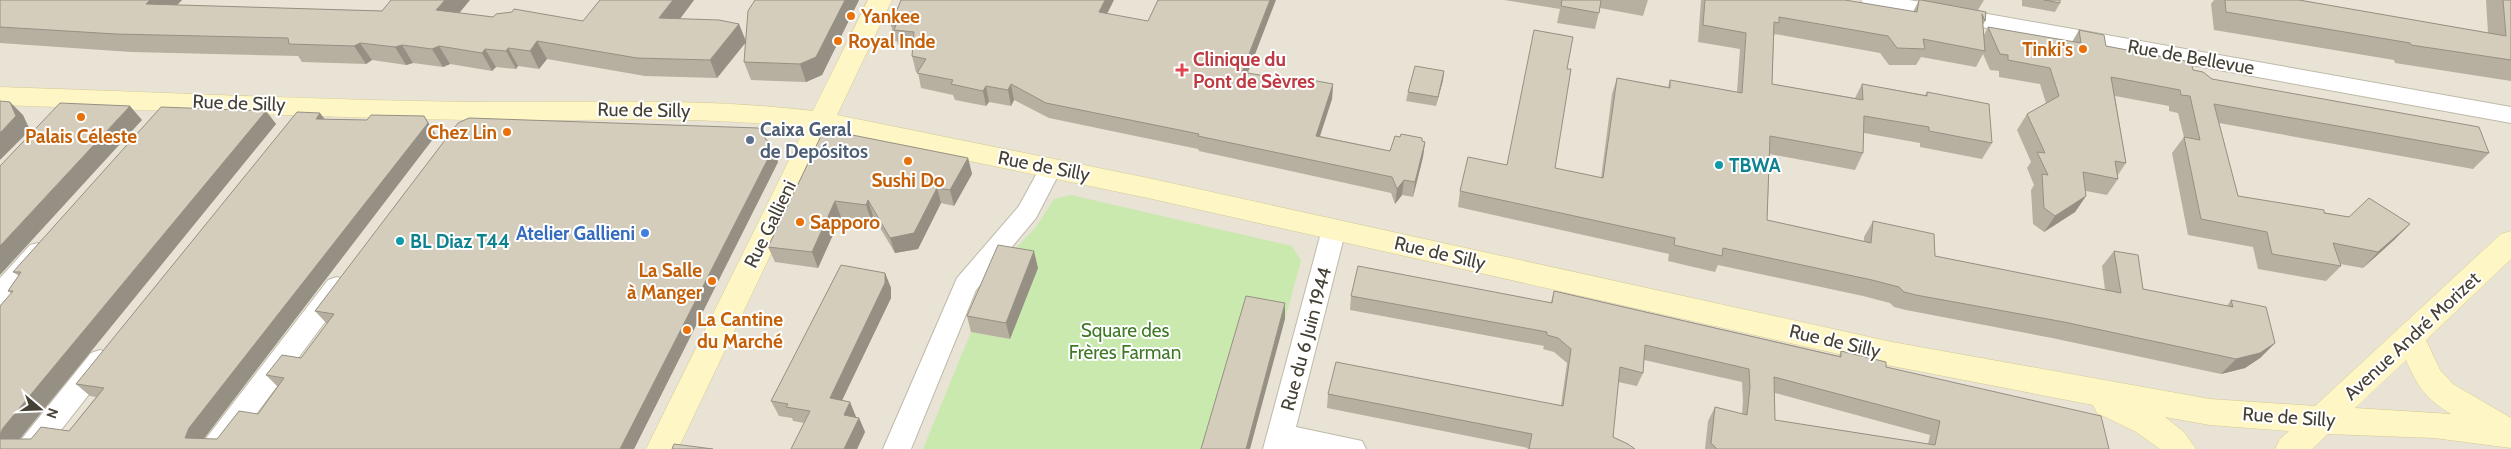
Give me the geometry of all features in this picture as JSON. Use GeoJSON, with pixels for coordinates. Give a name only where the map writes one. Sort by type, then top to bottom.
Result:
{"type":"FeatureCollection","features":[{"type":"Feature","properties":{"kind":"main road","name":"Rue Gallieni"},"geometry":{"type":"LineString","coordinates":[[662,449],[880,0]]}},
{"type":"Feature","properties":{"kind":"main road","name":"Rue de Silly"},"geometry":{"type":"LineString","coordinates":[[0,96],[470,111],[656,110],[773,115],[822,121],[1334,229],[1892,354],[2069,388],[2210,412],[2320,420],[2434,425],[2511,434]]}},
{"type":"Feature","properties":{"kind":"main road","name":"Avenue André Morizet"},"geometry":{"type":"LineString","coordinates":[[2291,449],[2511,242]]}},
{"type":"Feature","properties":{"kind":"main road","name":"Rue de Silly"},"geometry":{"type":"LineString","coordinates":[[2410,337],[2429,378],[2442,393],[2511,434]]}},
{"type":"Feature","properties":{"kind":"main road","name":"Rue de Silly"},"geometry":{"type":"LineString","coordinates":[[2069,388],[2131,413],[2160,430],[2180,449]]}},
{"type":"Feature","properties":{"kind":"street","name":"Rue de Bellevue"},"geometry":{"type":"LineString","coordinates":[[1870,0],[2511,115]]}},
{"type":"Feature","properties":{"kind":"street"},"geometry":{"type":"LineString","coordinates":[[55,120],[76,98]]}},
{"type":"Feature","properties":{"kind":"street"},"geometry":{"type":"LineString","coordinates":[[156,121],[174,101]]}},
{"type":"Feature","properties":{"kind":"street"},"geometry":{"type":"LineString","coordinates":[[286,131],[307,105]]}},
{"type":"Feature","properties":{"kind":"street"},"geometry":{"type":"LineString","coordinates":[[455,131],[470,111]]}},
{"type":"Feature","properties":{"kind":"street"},"geometry":{"type":"LineString","coordinates":[[897,449],[966,285],[1028,212],[1051,168]]}},
{"type":"Feature","properties":{"kind":"street","name":"Rue du 6 Juin 1944"},"geometry":{"type":"LineString","coordinates":[[1279,442],[1334,229]]}},
{"type":"Feature","properties":{"kind":"street"},"geometry":{"type":"LineString","coordinates":[[0,296],[52,237]]}},
{"type":"Feature","properties":{"kind":"street"},"geometry":{"type":"LineString","coordinates":[[214,449],[353,266]]}},
{"type":"Feature","properties":{"kind":"street"},"geometry":{"type":"LineString","coordinates":[[30,449],[117,340]]}},
{"type":"Feature","properties":{"kind":"street"},"geometry":{"type":"LineString","coordinates":[[1279,442],[1352,449]]}},
{"type":"Feature","properties":{"kind":"shaded area"},"geometry":{"type":"Polygon","coordinates":[[[0,0],[2511,0],[2511,449],[0,449],[0,0]]]}},
{"type":"Feature","properties":{"kind":"green space","name":"Square des Frères Farman"},"geometry":{"type":"Polygon","coordinates":[[[1071,195],[1292,246],[1301,261],[1285,319],[1206,449],[923,449],[971,332],[1010,339],[1037,268],[1003,262],[1036,227],[1054,199],[1071,195]]]}},
{"type":"Feature","properties":{"kind":"building"},"geometry":{"type":"Polygon","coordinates":[[[0,0],[150,0],[146,4],[382,11],[391,0],[445,0],[436,10],[493,17],[496,14],[512,12],[514,9],[583,21],[600,0],[673,0],[659,18],[719,20],[739,24],[710,60],[637,58],[537,41],[530,51],[508,48],[506,51],[485,49],[482,53],[439,46],[432,49],[360,43],[354,46],[289,44],[288,38],[116,34],[0,27],[0,0]]]}},
{"type":"Feature","properties":{"kind":"building"},"geometry":{"type":"Polygon","coordinates":[[[755,0],[845,0],[816,57],[800,64],[744,62],[748,11],[755,0]]]}},
{"type":"Feature","properties":{"kind":"building"},"geometry":{"type":"Polygon","coordinates":[[[901,0],[1105,0],[1099,12],[1148,21],[1158,0],[1270,0],[1242,72],[1293,81],[1295,77],[1333,84],[1316,136],[1390,151],[1395,136],[1400,137],[1401,134],[1422,138],[1422,141],[1425,142],[1415,182],[1404,180],[1397,189],[1392,177],[1198,136],[1199,134],[1046,103],[1011,84],[1008,90],[986,86],[983,91],[951,84],[953,80],[917,73],[926,59],[912,56],[914,32],[894,30],[896,25],[891,25],[901,0]]]}},
{"type":"Feature","properties":{"kind":"building"},"geometry":{"type":"Polygon","coordinates":[[[1562,0],[1601,0],[1599,13],[1561,6],[1562,0]]]}},
{"type":"Feature","properties":{"kind":"building"},"geometry":{"type":"Polygon","coordinates":[[[1705,0],[1845,0],[1917,12],[1919,0],[1921,0],[1986,12],[1985,21],[1982,14],[1985,51],[1923,39],[1925,49],[1897,48],[1888,36],[1779,17],[1779,23],[1774,22],[1772,84],[1863,100],[1862,84],[1927,96],[1927,92],[1989,104],[1992,143],[1929,131],[1929,127],[1864,116],[1863,153],[1770,136],[1767,220],[1871,243],[1873,221],[1934,234],[1935,256],[2121,293],[2114,251],[2138,255],[2143,289],[2233,307],[2231,300],[2266,307],[2275,343],[2260,353],[2236,359],[2064,322],[1916,295],[1904,292],[1899,287],[1872,280],[1723,248],[1722,256],[1674,245],[1675,238],[1460,191],[1468,157],[1507,165],[1534,30],[1573,37],[1567,69],[1571,69],[1555,168],[1603,178],[1617,78],[1670,88],[1670,80],[1742,93],[1746,33],[1703,25],[1705,0]]]}},
{"type":"Feature","properties":{"kind":"building"},"geometry":{"type":"Polygon","coordinates":[[[2044,0],[2060,0],[2060,3],[2044,0]]]}},
{"type":"Feature","properties":{"kind":"building"},"geometry":{"type":"Polygon","coordinates":[[[2225,0],[2299,0],[2506,36],[2503,0],[2511,0],[2511,60],[2411,45],[2410,43],[2226,12],[2225,0]]]}},
{"type":"Feature","properties":{"kind":"building"},"geometry":{"type":"Polygon","coordinates":[[[1988,27],[2081,43],[2079,30],[2104,35],[2106,46],[2191,62],[2193,70],[2203,72],[2212,79],[2479,127],[2489,153],[2214,104],[2238,196],[2324,210],[2324,213],[2349,217],[2369,198],[2410,224],[2378,252],[2333,243],[2341,266],[2272,254],[2267,232],[2201,219],[2184,137],[2200,140],[2190,96],[2181,95],[2180,90],[2111,77],[2126,163],[2115,161],[2118,179],[2083,172],[2086,196],[2055,216],[2044,208],[2042,174],[2048,175],[2037,152],[2045,153],[2027,114],[2059,96],[2050,68],[2008,60],[2008,55],[2000,54],[1988,27]]]}},
{"type":"Feature","properties":{"kind":"building"},"geometry":{"type":"Polygon","coordinates":[[[1415,66],[1444,71],[1438,97],[1408,92],[1415,66]]]}},
{"type":"Feature","properties":{"kind":"building"},"geometry":{"type":"Polygon","coordinates":[[[0,101],[10,102],[16,116],[0,133],[0,101]]]}},
{"type":"Feature","properties":{"kind":"building"},"geometry":{"type":"Polygon","coordinates":[[[60,103],[130,106],[0,246],[0,166],[60,103]]]}},
{"type":"Feature","properties":{"kind":"building"},"geometry":{"type":"Polygon","coordinates":[[[161,107],[266,111],[0,434],[0,306],[13,291],[8,291],[21,272],[13,272],[161,107]]]}},
{"type":"Feature","properties":{"kind":"building"},"geometry":{"type":"Polygon","coordinates":[[[297,112],[320,113],[316,119],[367,120],[371,115],[424,116],[428,123],[189,428],[185,438],[217,439],[239,411],[258,414],[284,378],[266,375],[282,355],[301,358],[334,314],[315,311],[458,123],[469,118],[758,128],[773,149],[620,449],[0,449],[0,439],[31,439],[41,427],[69,431],[104,388],[76,384],[297,112]]]}},
{"type":"Feature","properties":{"kind":"building"},"geometry":{"type":"Polygon","coordinates":[[[832,131],[968,158],[950,190],[937,188],[914,233],[890,238],[868,200],[866,205],[835,201],[812,252],[768,247],[821,136],[832,131]]]}},
{"type":"Feature","properties":{"kind":"building"},"geometry":{"type":"Polygon","coordinates":[[[998,245],[1034,251],[1006,323],[967,316],[998,245]]]}},
{"type":"Feature","properties":{"kind":"building"},"geometry":{"type":"Polygon","coordinates":[[[841,265],[885,273],[885,283],[830,398],[850,402],[844,415],[859,418],[844,449],[791,449],[810,411],[786,407],[788,404],[771,401],[841,265]]]}},
{"type":"Feature","properties":{"kind":"building"},"geometry":{"type":"Polygon","coordinates":[[[1358,266],[1552,303],[1554,291],[1841,357],[1841,351],[1886,362],[1886,367],[2101,416],[2109,449],[1717,449],[1711,443],[1715,407],[1747,415],[1750,387],[1749,369],[1645,345],[1643,373],[1620,367],[1613,437],[1635,449],[1529,449],[1532,434],[1328,394],[1336,362],[1563,406],[1571,349],[1558,338],[1547,335],[1547,332],[1351,296],[1358,266]],[[1774,377],[1775,420],[1935,445],[1940,421],[1774,377]]]}},
{"type":"Feature","properties":{"kind":"building"},"geometry":{"type":"Polygon","coordinates":[[[1246,296],[1285,303],[1246,449],[1201,449],[1246,296]]]}},
{"type":"Feature","properties":{"kind":"building"},"geometry":{"type":"Polygon","coordinates":[[[674,444],[713,449],[672,449],[674,444]]]}},
{"type":"Feature","properties":{"kind":"place","name":"Yankee"},"geometry":{"type":"Point","coordinates":[851,16]}},
{"type":"Feature","properties":{"kind":"place","name":"Royal Inde"},"geometry":{"type":"Point","coordinates":[838,41]}},
{"type":"Feature","properties":{"kind":"place","name":"Tinki's"},"geometry":{"type":"Point","coordinates":[2083,49]}},
{"type":"Feature","properties":{"kind":"place","name":"Clinique du Pont de Sèvres"},"geometry":{"type":"Point","coordinates":[1182,70]}},
{"type":"Feature","properties":{"kind":"place","name":"Palais Céleste"},"geometry":{"type":"Point","coordinates":[81,117]}},
{"type":"Feature","properties":{"kind":"place","name":"Chez Lin"},"geometry":{"type":"Point","coordinates":[507,132]}},
{"type":"Feature","properties":{"kind":"place","name":"Caixa Geral de Depósitos"},"geometry":{"type":"Point","coordinates":[750,140]}},
{"type":"Feature","properties":{"kind":"place","name":"Sushi Do"},"geometry":{"type":"Point","coordinates":[908,161]}},
{"type":"Feature","properties":{"kind":"place","name":"TBWA"},"geometry":{"type":"Point","coordinates":[1719,165]}},
{"type":"Feature","properties":{"kind":"place","name":"Sapporo"},"geometry":{"type":"Point","coordinates":[800,222]}},
{"type":"Feature","properties":{"kind":"place","name":"Atelier Gallieni"},"geometry":{"type":"Point","coordinates":[645,233]}},
{"type":"Feature","properties":{"kind":"place","name":"BL Diaz T44"},"geometry":{"type":"Point","coordinates":[400,241]}},
{"type":"Feature","properties":{"kind":"place","name":"La Salle à Manger"},"geometry":{"type":"Point","coordinates":[712,281]}},
{"type":"Feature","properties":{"kind":"place","name":"La Cantine du Marché"},"geometry":{"type":"Point","coordinates":[687,330]}}]}
